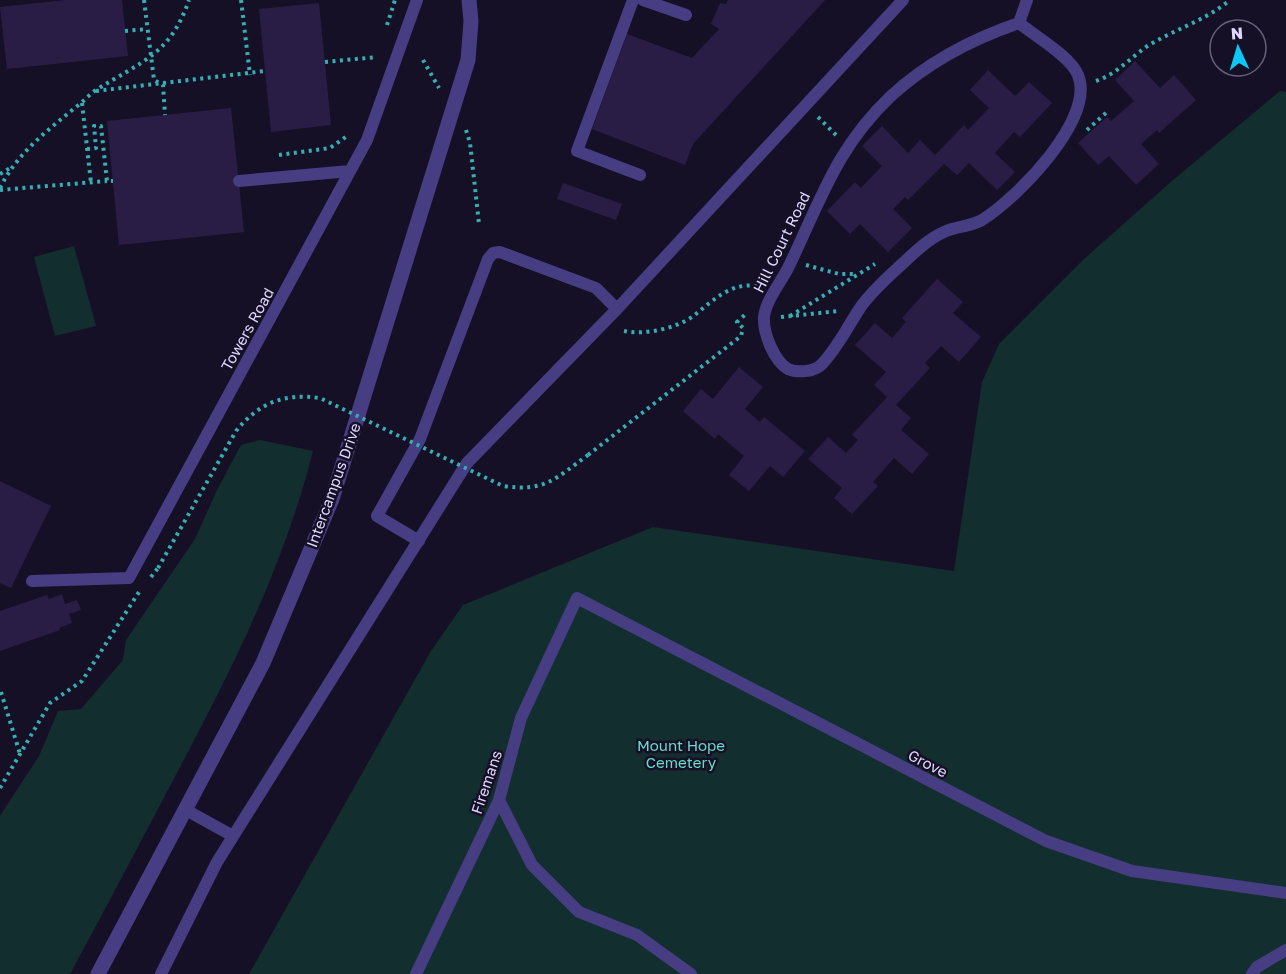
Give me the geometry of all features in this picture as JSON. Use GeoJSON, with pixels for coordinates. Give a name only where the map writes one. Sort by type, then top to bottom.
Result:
{"type":"FeatureCollection","features":[{"type":"Feature","properties":{"kind":"street","name":"Intercampus Drive"},"geometry":{"type":"LineString","coordinates":[[98,974],[263,663],[332,499],[465,72],[471,21],[469,0]]}},
{"type":"Feature","properties":{"kind":"lane","name":"Towers Road"},"geometry":{"type":"LineString","coordinates":[[32,581],[129,578],[367,140],[417,0]]}},
{"type":"Feature","properties":{"kind":"lane"},"geometry":{"type":"LineString","coordinates":[[633,0],[577,151],[640,175]]}},
{"type":"Feature","properties":{"kind":"lane"},"geometry":{"type":"LineString","coordinates":[[643,0],[686,15]]}},
{"type":"Feature","properties":{"kind":"lane"},"geometry":{"type":"LineString","coordinates":[[161,974],[217,862],[467,463],[617,309],[903,0]]}},
{"type":"Feature","properties":{"kind":"lane"},"geometry":{"type":"LineString","coordinates":[[1027,0],[1019,23],[1075,69],[1080,85]]}},
{"type":"Feature","properties":{"kind":"lane","name":"Hill Court Road"},"geometry":{"type":"LineString","coordinates":[[1019,23],[974,40],[925,69],[874,113],[848,146],[832,171],[764,318],[778,360],[789,370],[804,372],[819,367],[855,316],[894,271],[919,249],[945,231],[981,220],[1024,184],[1041,168],[1063,136],[1078,105],[1080,85]]}},
{"type":"Feature","properties":{"kind":"lane"},"geometry":{"type":"LineString","coordinates":[[238,181],[350,171]]}},
{"type":"Feature","properties":{"kind":"lane"},"geometry":{"type":"LineString","coordinates":[[419,541],[377,516],[420,439],[488,259],[493,253],[500,252],[596,288],[617,309]]}},
{"type":"Feature","properties":{"kind":"lane","name":"Firemans"},"geometry":{"type":"LineString","coordinates":[[416,974],[499,800],[521,718],[577,598]]}},
{"type":"Feature","properties":{"kind":"lane","name":"Grove"},"geometry":{"type":"LineString","coordinates":[[577,598],[1046,842],[1132,871],[1286,893]]}},
{"type":"Feature","properties":{"kind":"lane"},"geometry":{"type":"LineString","coordinates":[[499,800],[532,864],[579,912],[637,935],[691,974]]}},
{"type":"Feature","properties":{"kind":"lane"},"geometry":{"type":"LineString","coordinates":[[186,810],[233,836]]}},
{"type":"Feature","properties":{"kind":"lane"},"geometry":{"type":"LineString","coordinates":[[1252,974],[1257,967],[1286,950]]}},
{"type":"Feature","properties":{"kind":"path"},"geometry":{"type":"LineString","coordinates":[[144,0],[153,80],[163,86]]}},
{"type":"Feature","properties":{"kind":"path"},"geometry":{"type":"LineString","coordinates":[[0,189],[11,168],[58,119],[93,92],[150,57],[168,43],[183,18],[189,0]]}},
{"type":"Feature","properties":{"kind":"path"},"geometry":{"type":"LineString","coordinates":[[241,0],[250,75]]}},
{"type":"Feature","properties":{"kind":"path"},"geometry":{"type":"LineString","coordinates":[[386,29],[395,0]]}},
{"type":"Feature","properties":{"kind":"path"},"geometry":{"type":"LineString","coordinates":[[1080,85],[1110,76],[1150,45],[1214,13],[1230,0]]}},
{"type":"Feature","properties":{"kind":"path"},"geometry":{"type":"LineString","coordinates":[[125,31],[147,29]]}},
{"type":"Feature","properties":{"kind":"path"},"geometry":{"type":"LineString","coordinates":[[374,65],[380,48]]}},
{"type":"Feature","properties":{"kind":"path"},"geometry":{"type":"LineString","coordinates":[[325,62],[377,57]]}},
{"type":"Feature","properties":{"kind":"path"},"geometry":{"type":"LineString","coordinates":[[423,60],[443,95]]}},
{"type":"Feature","properties":{"kind":"path"},"geometry":{"type":"LineString","coordinates":[[93,92],[163,86],[265,72]]}},
{"type":"Feature","properties":{"kind":"path"},"geometry":{"type":"LineString","coordinates":[[163,86],[165,115]]}},
{"type":"Feature","properties":{"kind":"path"},"geometry":{"type":"LineString","coordinates":[[82,102],[90,183]]}},
{"type":"Feature","properties":{"kind":"path"},"geometry":{"type":"LineString","coordinates":[[87,149],[96,148],[94,126],[101,126],[107,182]]}},
{"type":"Feature","properties":{"kind":"path"},"geometry":{"type":"LineString","coordinates":[[830,129],[838,136]]}},
{"type":"Feature","properties":{"kind":"path"},"geometry":{"type":"LineString","coordinates":[[279,155],[330,148],[350,133]]}},
{"type":"Feature","properties":{"kind":"path"},"geometry":{"type":"LineString","coordinates":[[470,144],[479,224]]}},
{"type":"Feature","properties":{"kind":"path"},"geometry":{"type":"LineString","coordinates":[[0,174],[11,168]]}},
{"type":"Feature","properties":{"kind":"path"},"geometry":{"type":"LineString","coordinates":[[0,189],[113,181]]}},
{"type":"Feature","properties":{"kind":"path"},"geometry":{"type":"LineString","coordinates":[[790,316],[884,259]]}},
{"type":"Feature","properties":{"kind":"path"},"geometry":{"type":"LineString","coordinates":[[799,264],[826,272],[858,274]]}},
{"type":"Feature","properties":{"kind":"path"},"geometry":{"type":"LineString","coordinates":[[624,331],[632,332],[676,325],[724,292],[750,285],[766,287]]}},
{"type":"Feature","properties":{"kind":"path"},"geometry":{"type":"LineString","coordinates":[[0,788],[50,703],[82,681],[136,596],[158,568],[236,431],[258,409],[282,397],[300,395],[320,398],[502,486],[526,489],[549,483],[741,336],[742,328],[737,322],[744,318],[753,307]]}},
{"type":"Feature","properties":{"kind":"path"},"geometry":{"type":"LineString","coordinates":[[777,318],[842,311],[855,316]]}},
{"type":"Feature","properties":{"kind":"path"},"geometry":{"type":"LineString","coordinates":[[1,692],[20,754]]}},
{"type":"Feature","properties":{"kind":"green space","name":"Mount Hope Cemetery"},"geometry":{"type":"Polygon","coordinates":[[[1280,91],[1286,92],[1286,974],[249,974],[431,651],[463,605],[653,527],[954,571],[982,382],[999,344],[1084,259],[1173,180],[1280,91]]]}},
{"type":"Feature","properties":{"kind":"green space"},"geometry":{"type":"Polygon","coordinates":[[[74,246],[96,326],[55,336],[34,257],[74,246]]]}},
{"type":"Feature","properties":{"kind":"green space"},"geometry":{"type":"Polygon","coordinates":[[[260,440],[313,451],[288,534],[238,653],[70,974],[0,974],[0,816],[39,756],[58,711],[81,709],[123,660],[126,640],[195,539],[241,445],[260,440]]]}},
{"type":"Feature","properties":{"kind":"building"},"geometry":{"type":"Polygon","coordinates":[[[66,0],[122,0],[128,56],[7,69],[0,7],[66,0]]]}},
{"type":"Feature","properties":{"kind":"building"},"geometry":{"type":"Polygon","coordinates":[[[728,0],[825,0],[693,144],[685,165],[592,129],[627,34],[692,58],[719,29],[711,24],[720,3],[726,4],[728,0]]]}},
{"type":"Feature","properties":{"kind":"building"},"geometry":{"type":"Polygon","coordinates":[[[319,3],[331,125],[271,132],[259,9],[319,3]]]}},
{"type":"Feature","properties":{"kind":"building"},"geometry":{"type":"Polygon","coordinates":[[[1135,61],[1160,88],[1174,75],[1196,100],[1159,133],[1157,130],[1141,144],[1159,164],[1136,185],[1109,156],[1098,165],[1078,143],[1107,117],[1111,121],[1134,101],[1115,80],[1135,61]]]}},
{"type":"Feature","properties":{"kind":"building"},"geometry":{"type":"Polygon","coordinates":[[[988,70],[1015,96],[1029,82],[1052,103],[1020,137],[1014,132],[995,153],[1015,172],[997,190],[969,163],[957,175],[944,164],[908,200],[905,197],[893,209],[912,228],[888,252],[860,224],[850,234],[827,211],[855,182],[861,188],[882,166],[862,146],[882,126],[908,153],[920,140],[935,155],[964,125],[968,130],[989,108],[970,90],[988,70]]]}},
{"type":"Feature","properties":{"kind":"building"},"geometry":{"type":"Polygon","coordinates":[[[231,108],[244,232],[119,245],[107,121],[231,108]]]}},
{"type":"Feature","properties":{"kind":"building"},"geometry":{"type":"Polygon","coordinates":[[[563,183],[622,204],[616,220],[557,199],[563,183]]]}},
{"type":"Feature","properties":{"kind":"building"},"geometry":{"type":"Polygon","coordinates":[[[937,279],[963,302],[953,313],[981,337],[959,362],[941,346],[925,363],[930,368],[896,405],[911,418],[901,430],[929,454],[912,474],[894,458],[873,482],[878,486],[852,514],[834,498],[842,488],[808,459],[828,437],[846,453],[858,440],[852,435],[887,397],[874,385],[886,372],[855,345],[875,323],[892,338],[906,322],[902,318],[937,279]]]}},
{"type":"Feature","properties":{"kind":"building"},"geometry":{"type":"Polygon","coordinates":[[[739,367],[763,387],[745,409],[760,422],[764,417],[805,451],[783,477],[770,466],[749,491],[729,475],[744,456],[718,434],[715,439],[683,411],[701,389],[713,399],[739,367]]]}},
{"type":"Feature","properties":{"kind":"building"},"geometry":{"type":"Polygon","coordinates":[[[0,481],[51,506],[11,588],[0,583],[0,481]]]}},
{"type":"Feature","properties":{"kind":"building"},"geometry":{"type":"Polygon","coordinates":[[[62,594],[65,604],[77,600],[81,610],[69,614],[72,623],[59,628],[60,630],[0,651],[0,611],[47,595],[49,599],[62,594]]]}}]}
